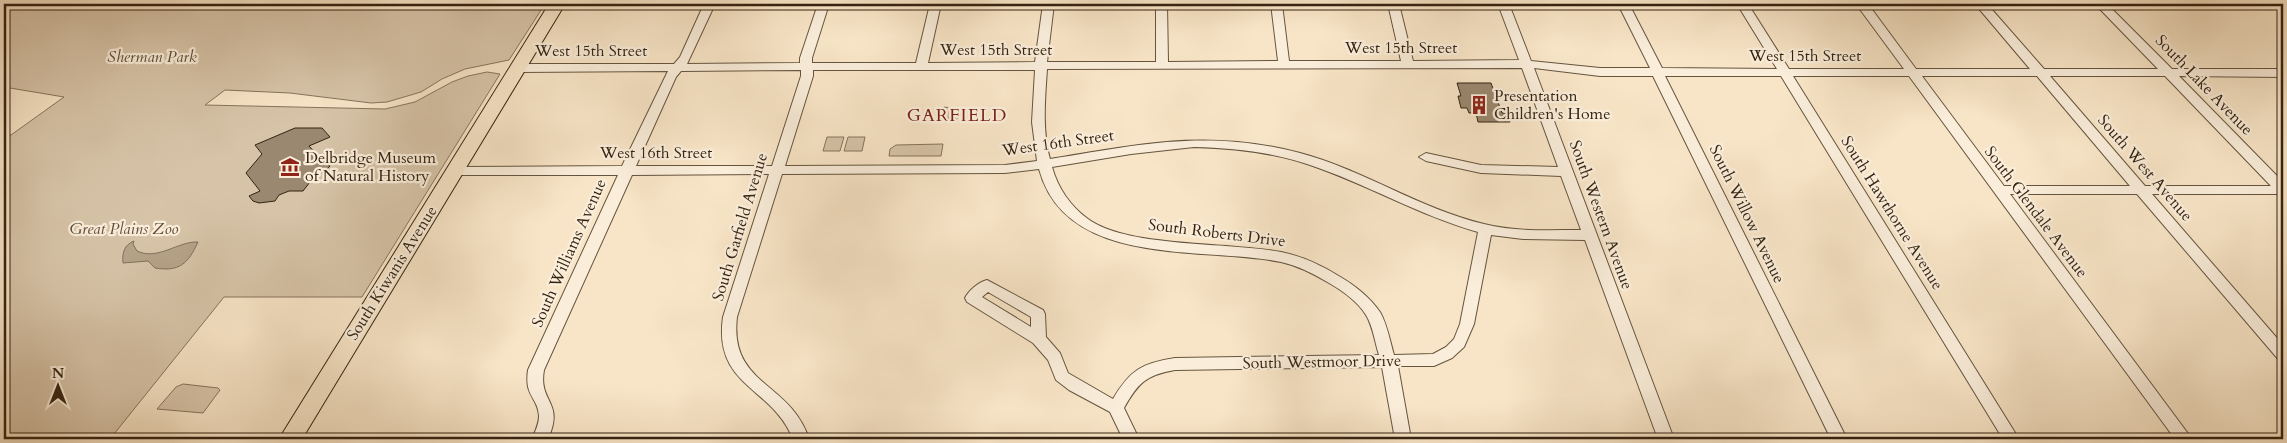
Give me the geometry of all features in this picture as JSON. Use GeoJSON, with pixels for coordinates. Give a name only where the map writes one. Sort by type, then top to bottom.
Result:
{"type":"FeatureCollection","features":[{"type":"Feature","properties":{"kind":"main road","name":"South Kiwanis Avenue"},"geometry":{"type":"LineString","coordinates":[[290,439],[557,4]]}},
{"type":"Feature","properties":{"kind":"street","name":"South Williams Avenue"},"geometry":{"type":"LineString","coordinates":[[540,439],[547,415],[545,406],[534,390],[536,370],[625,170],[670,76],[685,58],[709,4]]}},
{"type":"Feature","properties":{"kind":"street","name":"South Garfield Avenue"},"geometry":{"type":"LineString","coordinates":[[801,439],[790,412],[742,373],[735,363],[729,344],[730,317],[775,170],[807,76],[806,58],[823,4]]}},
{"type":"Feature","properties":{"kind":"street"},"geometry":{"type":"LineString","coordinates":[[921,66],[935,4]]}},
{"type":"Feature","properties":{"kind":"street","name":"South Roberts Drive"},"geometry":{"type":"LineString","coordinates":[[1048,4],[1042,66],[1039,129],[1043,166],[1059,200],[1085,223],[1110,234],[1137,241],[1281,257],[1324,272],[1344,285],[1365,303],[1374,315],[1389,362],[1403,439]]}},
{"type":"Feature","properties":{"kind":"street"},"geometry":{"type":"LineString","coordinates":[[1161,4],[1162,65]]}},
{"type":"Feature","properties":{"kind":"street"},"geometry":{"type":"LineString","coordinates":[[1276,4],[1284,65]]}},
{"type":"Feature","properties":{"kind":"street"},"geometry":{"type":"LineString","coordinates":[[1392,4],[1408,65]]}},
{"type":"Feature","properties":{"kind":"street","name":"South Western Avenue"},"geometry":{"type":"LineString","coordinates":[[1504,4],[1666,439]]}},
{"type":"Feature","properties":{"kind":"street","name":"South Willow Avenue"},"geometry":{"type":"LineString","coordinates":[[1624,4],[1840,439]]}},
{"type":"Feature","properties":{"kind":"street","name":"South Hawthorne Avenue"},"geometry":{"type":"LineString","coordinates":[[1743,4],[2011,439]]}},
{"type":"Feature","properties":{"kind":"street","name":"South Glendale Avenue"},"geometry":{"type":"LineString","coordinates":[[1862,4],[2184,439]]}},
{"type":"Feature","properties":{"kind":"street","name":"South West Avenue"},"geometry":{"type":"LineString","coordinates":[[1981,4],[2142,190],[2277,339],[2283,355]]}},
{"type":"Feature","properties":{"kind":"street","name":"South Lake Avenue"},"geometry":{"type":"LineString","coordinates":[[2101,4],[2283,190]]}},
{"type":"Feature","properties":{"kind":"street","name":"West 15th Street"},"geometry":{"type":"LineString","coordinates":[[518,68],[1526,64],[1600,72],[2283,73]]}},
{"type":"Feature","properties":{"kind":"street","name":"West 16th Street"},"geometry":{"type":"LineString","coordinates":[[455,171],[1005,169],[1043,166],[1144,148],[1177,145],[1225,145],[1254,148],[1312,161],[1413,205],[1485,229],[1542,235],[1590,235]]}},
{"type":"Feature","properties":{"kind":"street"},"geometry":{"type":"LineString","coordinates":[[1426,157],[1481,169],[1567,172]]}},
{"type":"Feature","properties":{"kind":"street"},"geometry":{"type":"LineString","coordinates":[[1998,190],[2283,190]]}},
{"type":"Feature","properties":{"kind":"street","name":"South Westmoor Drive"},"geometry":{"type":"LineString","coordinates":[[1116,408],[1130,383],[1145,372],[1158,366],[1175,364],[1389,362],[1434,360],[1452,353],[1462,338],[1467,324],[1485,229]]}},
{"type":"Feature","properties":{"kind":"street"},"geometry":{"type":"LineString","coordinates":[[1038,339],[1055,357],[1061,376],[1075,386],[1116,408],[1131,439]]}},
{"type":"Feature","properties":{"kind":"green space","name":"Great Plains Zoo"},"geometry":{"type":"Polygon","coordinates":[[[4,4],[545,4],[509,60],[465,69],[442,79],[421,92],[387,102],[371,103],[290,93],[225,90],[205,105],[385,109],[415,102],[452,82],[468,76],[487,72],[500,74],[362,297],[224,297],[110,439],[4,439],[4,140],[64,97],[4,87],[4,4]]]}},
{"type":"Feature","properties":{"kind":"green space"},"geometry":{"type":"Polygon","coordinates":[[[944,107],[965,110],[956,120],[937,115],[944,107]]]}},
{"type":"Feature","properties":{"kind":"green space"},"geometry":{"type":"Polygon","coordinates":[[[827,137],[844,137],[840,151],[823,151],[827,137]]]}},
{"type":"Feature","properties":{"kind":"green space"},"geometry":{"type":"Polygon","coordinates":[[[848,137],[865,137],[862,151],[844,151],[848,137]]]}},
{"type":"Feature","properties":{"kind":"green space"},"geometry":{"type":"Polygon","coordinates":[[[943,144],[941,156],[889,156],[890,149],[896,145],[943,144]]]}},
{"type":"Feature","properties":{"kind":"green space"},"geometry":{"type":"Polygon","coordinates":[[[183,384],[218,388],[220,390],[203,413],[157,409],[176,387],[183,384]]]}},
{"type":"Feature","properties":{"kind":"shaded area"},"geometry":{"type":"Polygon","coordinates":[[[134,241],[133,244],[137,251],[153,254],[183,244],[198,242],[182,265],[163,269],[155,268],[148,261],[123,263],[124,250],[134,241]]]}},
{"type":"Feature","properties":{"kind":"building","name":"Presentation Children's Home"},"geometry":{"type":"Polygon","coordinates":[[[1457,83],[1491,83],[1502,113],[1507,113],[1510,122],[1478,122],[1476,113],[1469,113],[1467,108],[1461,108],[1458,96],[1461,96],[1457,83]]]}},
{"type":"Feature","properties":{"kind":"building","name":"Delbridge Museum of Natural History"},"geometry":{"type":"Polygon","coordinates":[[[295,128],[322,128],[330,137],[309,146],[318,156],[328,156],[324,162],[330,166],[324,172],[317,173],[303,191],[289,191],[279,195],[275,201],[259,203],[253,201],[249,196],[260,191],[246,173],[262,154],[255,145],[295,128]]]}},
{"type":"Feature","properties":{"kind":"place","name":"Presentation Children's Home"},"geometry":{"type":"Point","coordinates":[1479,105]}},
{"type":"Feature","properties":{"kind":"place","name":"Delbridge Museum of Natural History"},"geometry":{"type":"Point","coordinates":[290,167]}},
{"type":"Feature","properties":{"kind":"district","name":"GARFIELD"},"geometry":{"type":"Point","coordinates":[957,115]}},
{"type":"Feature","properties":{"kind":"park label","name":"Sherman Park"},"geometry":{"type":"Point","coordinates":[152,57]}}]}
